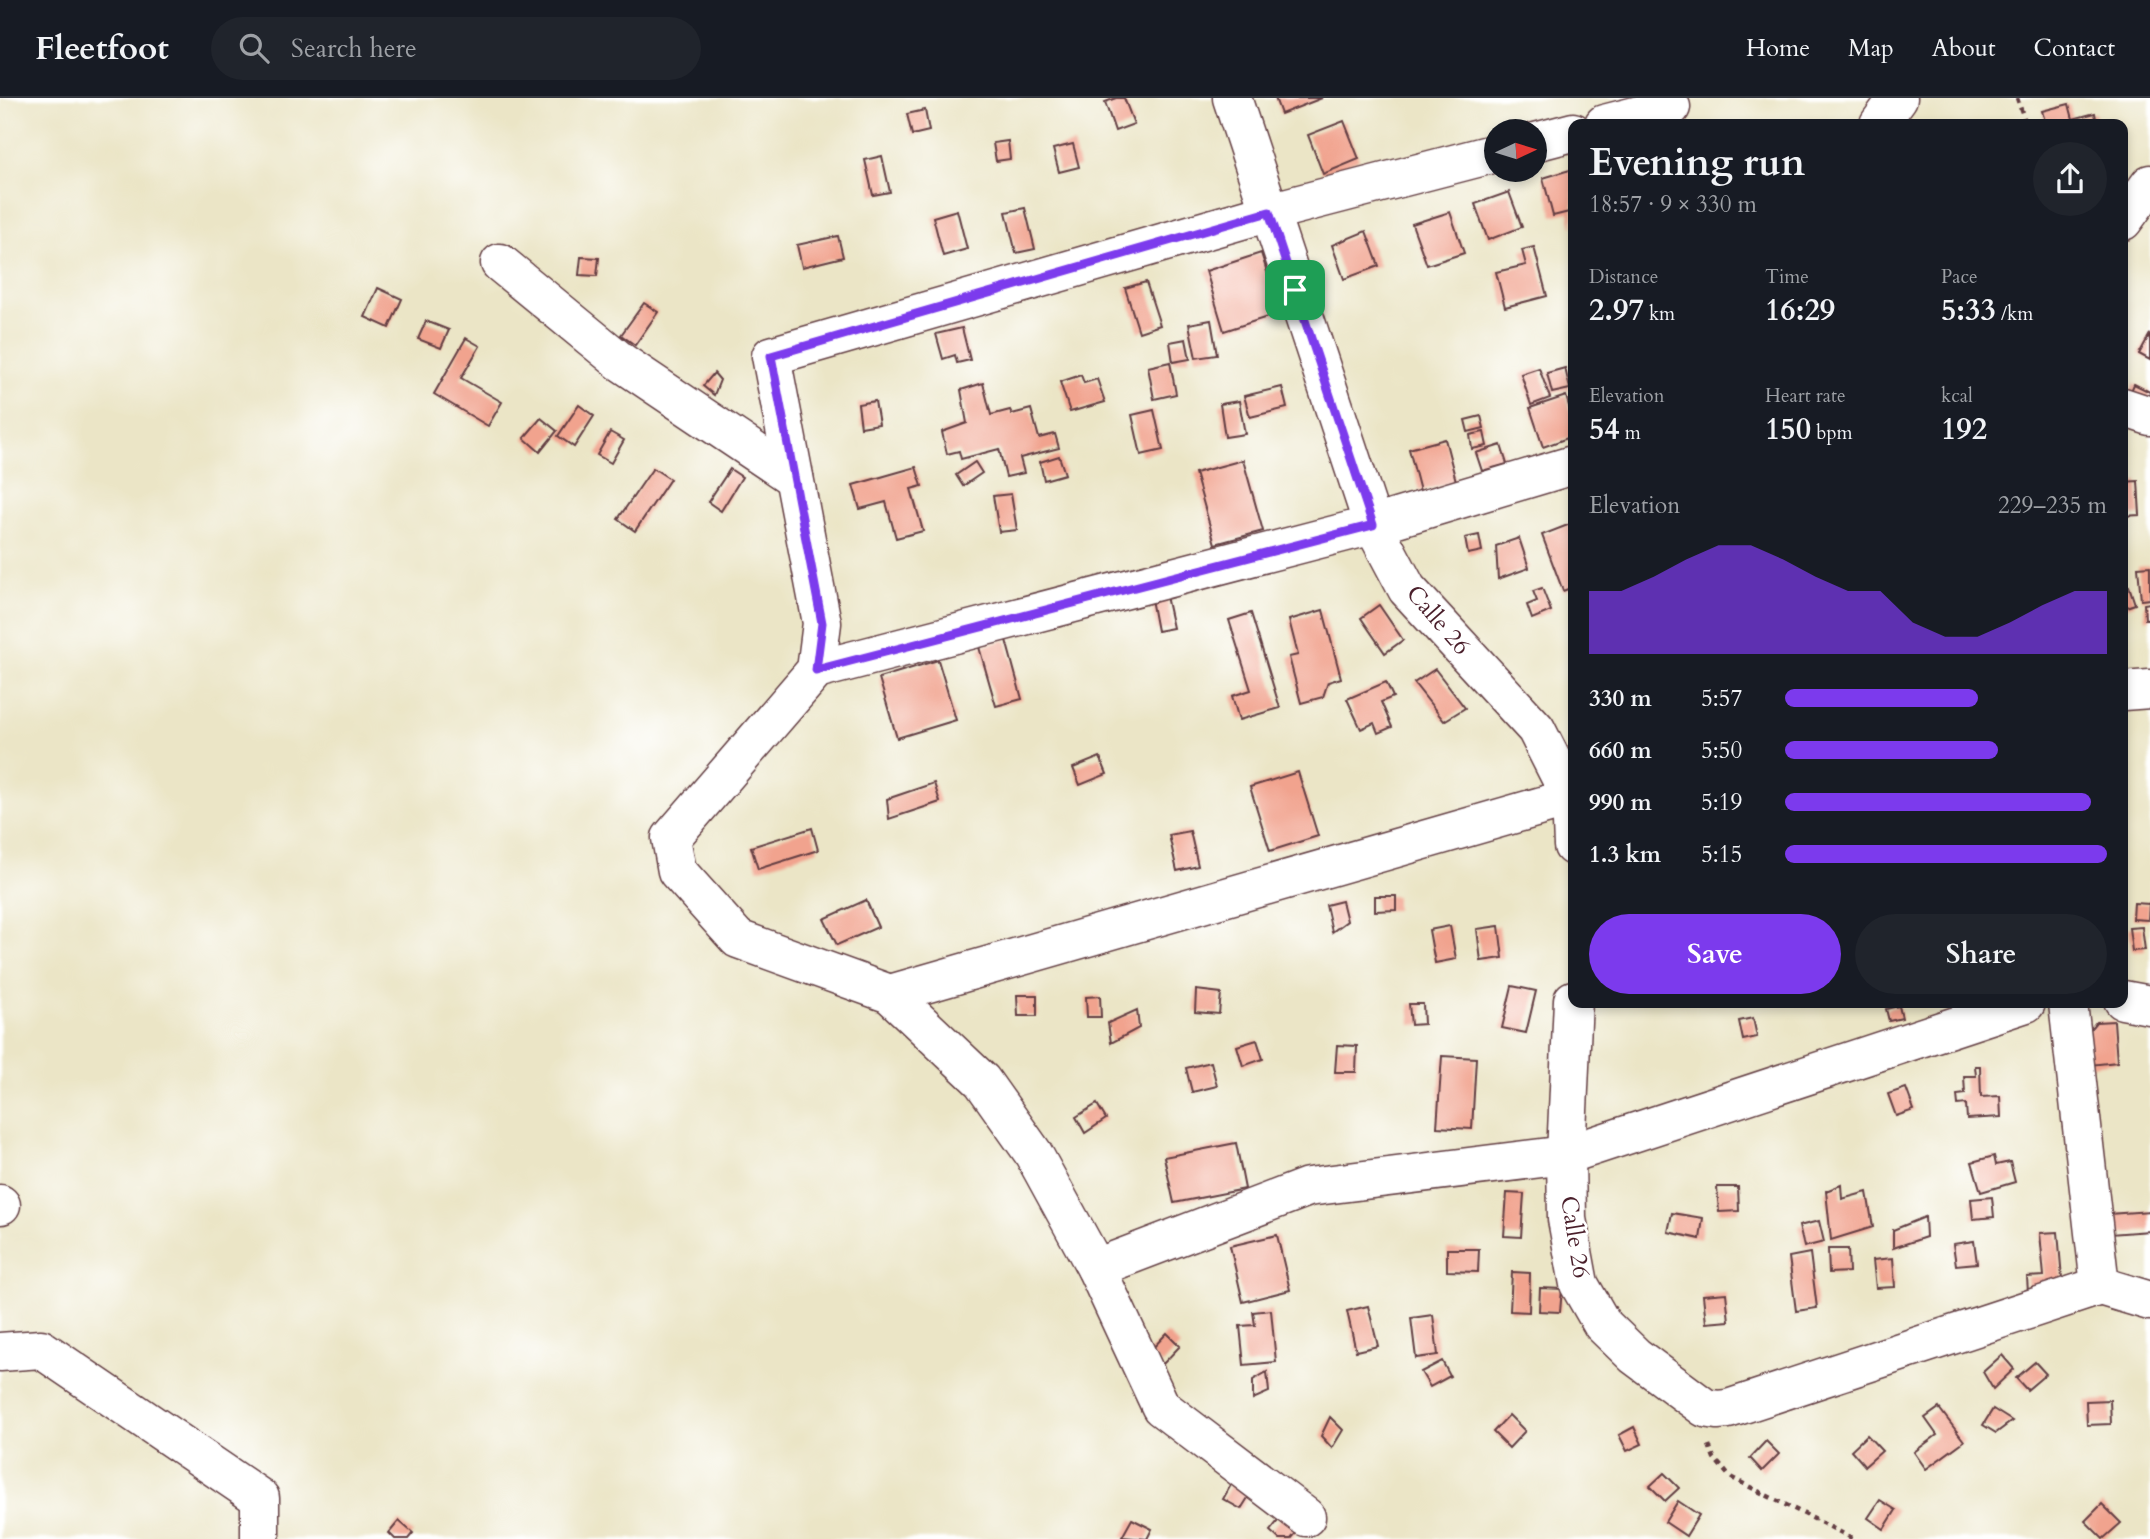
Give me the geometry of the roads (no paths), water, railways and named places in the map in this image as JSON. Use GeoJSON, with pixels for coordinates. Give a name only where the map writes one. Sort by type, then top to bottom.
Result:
{"type":"FeatureCollection","features":[{"type":"Feature","properties":{"kind":"street","name":"Calle 26"},"geometry":{"type":"LineString","coordinates":[[1232,98],[1373,525],[1407,589],[1536,729],[1568,789]]}},
{"type":"Feature","properties":{"kind":"street"},"geometry":{"type":"LineString","coordinates":[[1883,119],[1898,98]]}},
{"type":"Feature","properties":{"kind":"street"},"geometry":{"type":"LineString","coordinates":[[1629,119],[1675,110]]}},
{"type":"Feature","properties":{"kind":"street"},"geometry":{"type":"LineString","coordinates":[[1547,139],[1568,133]]}},
{"type":"Feature","properties":{"kind":"street"},"geometry":{"type":"LineString","coordinates":[[1306,1517],[1161,1407],[1096,1268],[1033,1153],[982,1080],[890,994],[738,939],[677,871],[671,838],[816,670],[822,623],[771,356],[1269,212],[1484,156]]}},
{"type":"Feature","properties":{"kind":"street"},"geometry":{"type":"LineString","coordinates":[[2128,214],[2150,184]]}},
{"type":"Feature","properties":{"kind":"street"},"geometry":{"type":"LineString","coordinates":[[500,263],[621,362],[794,478]]}},
{"type":"Feature","properties":{"kind":"street"},"geometry":{"type":"LineString","coordinates":[[2128,409],[2150,416]]}},
{"type":"Feature","properties":{"kind":"street"},"geometry":{"type":"LineString","coordinates":[[816,670],[1373,525],[1568,466]]}},
{"type":"Feature","properties":{"kind":"street"},"geometry":{"type":"LineString","coordinates":[[2128,691],[2150,689]]}},
{"type":"Feature","properties":{"kind":"street"},"geometry":{"type":"LineString","coordinates":[[890,994],[1568,798]]}},
{"type":"Feature","properties":{"kind":"street"},"geometry":{"type":"LineString","coordinates":[[2128,1001],[2150,1004]]}},
{"type":"Feature","properties":{"kind":"street","name":"Calle 26"},"geometry":{"type":"LineString","coordinates":[[1573,1008],[1566,1154],[1567,1220],[1579,1284],[1602,1324],[1635,1356],[1705,1408],[1728,1409],[2101,1286]]}},
{"type":"Feature","properties":{"kind":"street"},"geometry":{"type":"LineString","coordinates":[[1096,1268],[1308,1187],[1566,1154],[2011,1008]]}},
{"type":"Feature","properties":{"kind":"street"},"geometry":{"type":"LineString","coordinates":[[2069,1008],[2101,1286],[2150,1301]]}},
{"type":"Feature","properties":{"kind":"street"},"geometry":{"type":"LineString","coordinates":[[0,1352],[41,1349],[260,1498],[260,1539]]}}]}
